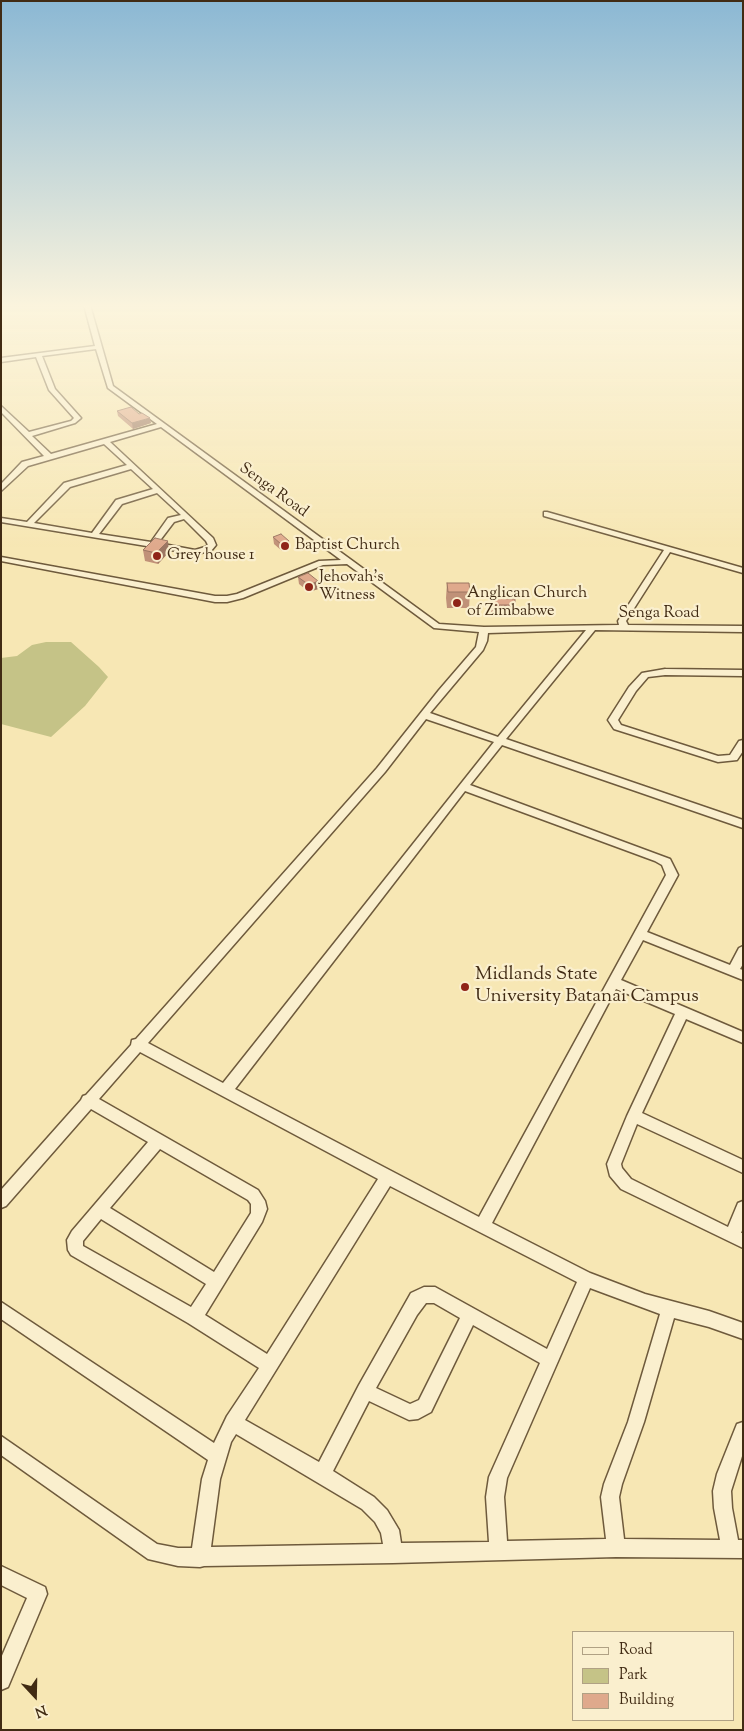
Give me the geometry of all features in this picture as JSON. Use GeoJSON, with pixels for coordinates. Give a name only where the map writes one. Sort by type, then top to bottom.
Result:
{"type":"FeatureCollection","features":[{"type":"Feature","properties":{"kind":"street"},"geometry":{"type":"LineString","coordinates":[[27,435],[74,422],[78,418],[50,386]]}},
{"type":"Feature","properties":{"kind":"street","name":"Senga Road"},"geometry":{"type":"LineString","coordinates":[[110,386],[431,623],[449,628],[484,630],[593,627],[743,628]]}},
{"type":"Feature","properties":{"kind":"street"},"geometry":{"type":"LineString","coordinates":[[1,408],[49,457]]}},
{"type":"Feature","properties":{"kind":"street"},"geometry":{"type":"LineString","coordinates":[[1,488],[23,466],[162,426]]}},
{"type":"Feature","properties":{"kind":"street"},"geometry":{"type":"LineString","coordinates":[[1,520],[152,546],[195,552],[208,549],[212,545],[210,540],[106,442]]}},
{"type":"Feature","properties":{"kind":"street"},"geometry":{"type":"LineString","coordinates":[[28,525],[67,485],[132,466]]}},
{"type":"Feature","properties":{"kind":"street"},"geometry":{"type":"LineString","coordinates":[[94,536],[118,502],[158,490]]}},
{"type":"Feature","properties":{"kind":"street"},"geometry":{"type":"LineString","coordinates":[[547,514],[743,571]]}},
{"type":"Feature","properties":{"kind":"street"},"geometry":{"type":"LineString","coordinates":[[152,546],[171,520],[186,516]]}},
{"type":"Feature","properties":{"kind":"street"},"geometry":{"type":"LineString","coordinates":[[624,628],[622,621],[668,550]]}},
{"type":"Feature","properties":{"kind":"street"},"geometry":{"type":"LineString","coordinates":[[322,564],[335,553]]}},
{"type":"Feature","properties":{"kind":"street"},"geometry":{"type":"LineString","coordinates":[[1,559],[215,599],[240,596],[322,564],[346,562]]}},
{"type":"Feature","properties":{"kind":"street"},"geometry":{"type":"LineString","coordinates":[[226,1090],[463,786],[593,627]]}},
{"type":"Feature","properties":{"kind":"street"},"geometry":{"type":"LineString","coordinates":[[1,1201],[137,1044],[381,770],[480,648],[484,630]]}},
{"type":"Feature","properties":{"kind":"street"},"geometry":{"type":"LineString","coordinates":[[743,673],[664,672],[645,675],[632,689],[613,720],[617,727],[718,759],[733,758],[743,743]]}},
{"type":"Feature","properties":{"kind":"street"},"geometry":{"type":"LineString","coordinates":[[425,715],[743,824]]}},
{"type":"Feature","properties":{"kind":"street"},"geometry":{"type":"LineString","coordinates":[[463,786],[660,858],[666,862],[672,875],[670,883],[613,982],[482,1226]]}},
{"type":"Feature","properties":{"kind":"street"},"geometry":{"type":"LineString","coordinates":[[640,934],[738,973],[743,951]]}},
{"type":"Feature","properties":{"kind":"street"},"geometry":{"type":"LineString","coordinates":[[613,982],[743,1038]]}},
{"type":"Feature","properties":{"kind":"street"},"geometry":{"type":"LineString","coordinates":[[683,1012],[634,1116],[614,1164],[615,1171],[626,1184],[738,1239],[743,1208]]}},
{"type":"Feature","properties":{"kind":"street"},"geometry":{"type":"LineString","coordinates":[[137,1044],[387,1177],[586,1279],[669,1309],[709,1319],[743,1331]]}},
{"type":"Feature","properties":{"kind":"street"},"geometry":{"type":"LineString","coordinates":[[88,1100],[253,1195],[258,1201],[260,1208],[257,1217],[194,1317]]}},
{"type":"Feature","properties":{"kind":"street"},"geometry":{"type":"LineString","coordinates":[[634,1116],[743,1167]]}},
{"type":"Feature","properties":{"kind":"street"},"geometry":{"type":"LineString","coordinates":[[158,1140],[75,1240],[76,1250],[194,1317],[269,1365]]}},
{"type":"Feature","properties":{"kind":"street"},"geometry":{"type":"LineString","coordinates":[[200,1558],[212,1479],[224,1438],[387,1177]]}},
{"type":"Feature","properties":{"kind":"street"},"geometry":{"type":"LineString","coordinates":[[99,1210],[216,1281]]}},
{"type":"Feature","properties":{"kind":"street"},"geometry":{"type":"LineString","coordinates":[[498,1550],[495,1496],[498,1477],[586,1279]]}},
{"type":"Feature","properties":{"kind":"street"},"geometry":{"type":"LineString","coordinates":[[322,1474],[365,1391],[417,1299],[424,1295],[435,1295],[549,1359]]}},
{"type":"Feature","properties":{"kind":"street"},"geometry":{"type":"LineString","coordinates":[[616,1548],[610,1497],[636,1422],[669,1309]]}},
{"type":"Feature","properties":{"kind":"street"},"geometry":{"type":"LineString","coordinates":[[1,1310],[218,1456]]}},
{"type":"Feature","properties":{"kind":"street"},"geometry":{"type":"LineString","coordinates":[[365,1391],[409,1412],[418,1411],[425,1406],[470,1314]]}},
{"type":"Feature","properties":{"kind":"street"},"geometry":{"type":"LineString","coordinates":[[233,1422],[368,1503],[381,1516],[390,1530],[393,1554]]}},
{"type":"Feature","properties":{"kind":"street"},"geometry":{"type":"LineString","coordinates":[[1,1444],[154,1553],[178,1557],[616,1548],[737,1549],[723,1508],[722,1491],[726,1474],[743,1431]]}},
{"type":"Feature","properties":{"kind":"street"},"geometry":{"type":"LineString","coordinates":[[1,1575],[38,1594],[1,1680]]}},
{"type":"Feature","properties":{"kind":"green space"},"geometry":{"type":"Polygon","coordinates":[[[46,642],[71,642],[108,677],[85,706],[51,737],[1,724],[1,658],[17,656],[32,645],[46,642]]]}},
{"type":"Feature","properties":{"kind":"building"},"geometry":{"type":"Polygon","coordinates":[[[131,407],[139,414],[142,413],[150,418],[132,423],[117,411],[131,407]]]}},
{"type":"Feature","properties":{"kind":"building"},"geometry":{"type":"Polygon","coordinates":[[[281,534],[289,541],[281,544],[273,537],[281,534]]]}},
{"type":"Feature","properties":{"kind":"building"},"geometry":{"type":"Polygon","coordinates":[[[155,538],[168,541],[156,553],[143,550],[155,538]]]}},
{"type":"Feature","properties":{"kind":"building"},"geometry":{"type":"Polygon","coordinates":[[[308,573],[318,581],[309,585],[298,577],[308,573]]]}},
{"type":"Feature","properties":{"kind":"building"},"geometry":{"type":"Polygon","coordinates":[[[447,583],[469,583],[470,592],[448,592],[447,583]]]}},
{"type":"Feature","properties":{"kind":"building"},"geometry":{"type":"Polygon","coordinates":[[[490,598],[515,599],[515,605],[491,605],[490,598]]]}},
{"type":"Feature","properties":{"kind":"place","name":"Baptist Church"},"geometry":{"type":"Point","coordinates":[285,546]}},
{"type":"Feature","properties":{"kind":"place","name":"Grey house 1"},"geometry":{"type":"Point","coordinates":[157,556]}},
{"type":"Feature","properties":{"kind":"place","name":"Jehovah's Witness"},"geometry":{"type":"Point","coordinates":[309,587]}},
{"type":"Feature","properties":{"kind":"place","name":"Anglican Church of Zimbabwe"},"geometry":{"type":"Point","coordinates":[457,603]}},
{"type":"Feature","properties":{"kind":"place","name":"Midlands State University Batanai Campus"},"geometry":{"type":"Point","coordinates":[465,987]}}]}
